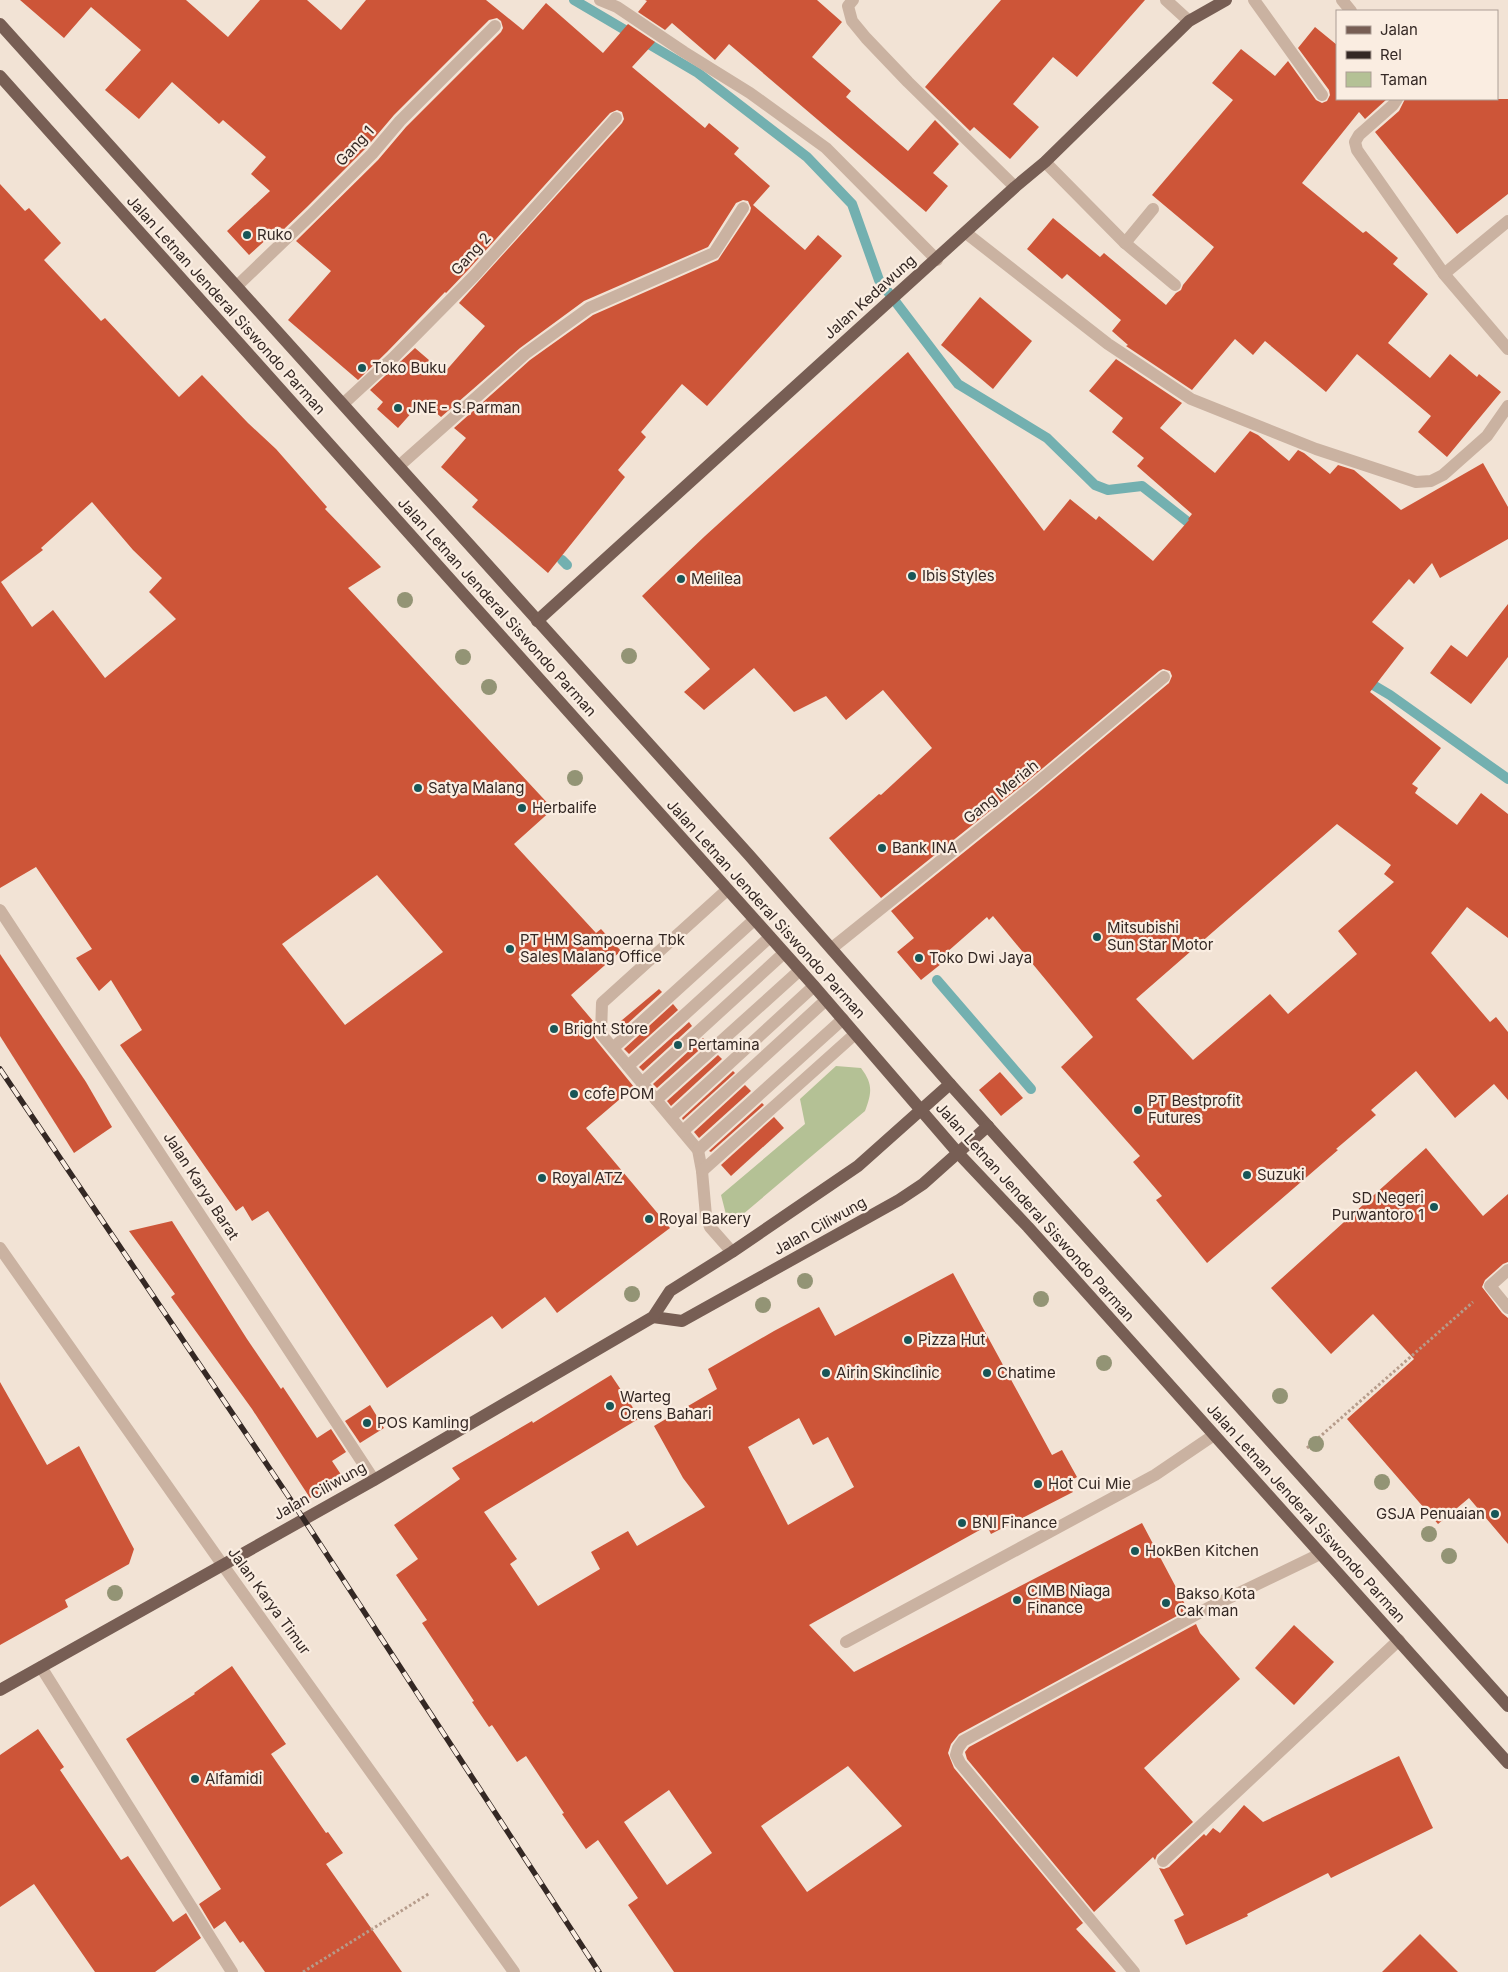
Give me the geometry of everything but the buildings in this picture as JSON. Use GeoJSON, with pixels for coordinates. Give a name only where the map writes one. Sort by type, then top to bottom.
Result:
{"type":"FeatureCollection","features":[{"type":"Feature","properties":{"kind":"main road","name":"Jalan Kedawung"},"geometry":{"type":"LineString","coordinates":[[537,621],[937,260],[1015,187],[1045,162],[1189,21],[1226,0]]}},
{"type":"Feature","properties":{"kind":"main road","name":"Jalan Letnan Jenderal Siswondo Parman"},"geometry":{"type":"LineString","coordinates":[[0,24],[832,948],[950,1084],[1508,1706]]}},
{"type":"Feature","properties":{"kind":"main road","name":"Jalan Letnan Jenderal Siswondo Parman"},"geometry":{"type":"LineString","coordinates":[[0,76],[800,970],[958,1153],[1028,1227],[1508,1763]]}},
{"type":"Feature","properties":{"kind":"main road","name":"Jalan Ciliwung"},"geometry":{"type":"LineString","coordinates":[[0,1690],[374,1480],[653,1317],[670,1291],[732,1252],[858,1166],[950,1084]]}},
{"type":"Feature","properties":{"kind":"main road","name":"Jalan Ciliwung"},"geometry":{"type":"LineString","coordinates":[[653,1317],[682,1321],[899,1200],[923,1184],[988,1126]]}},
{"type":"Feature","properties":{"kind":"street"},"geometry":{"type":"LineString","coordinates":[[600,0],[617,7],[684,52],[750,92],[826,148],[937,260]]}},
{"type":"Feature","properties":{"kind":"street"},"geometry":{"type":"LineString","coordinates":[[853,0],[848,6],[852,21],[866,38],[1015,187]]}},
{"type":"Feature","properties":{"kind":"street"},"geometry":{"type":"LineString","coordinates":[[1166,0],[1189,21]]}},
{"type":"Feature","properties":{"kind":"street"},"geometry":{"type":"LineString","coordinates":[[1254,0],[1322,95]]}},
{"type":"Feature","properties":{"kind":"street"},"geometry":{"type":"LineString","coordinates":[[1342,0],[1350,10]]}},
{"type":"Feature","properties":{"kind":"street","name":"Gang 1"},"geometry":{"type":"LineString","coordinates":[[237,286],[372,154],[400,121],[495,26]]}},
{"type":"Feature","properties":{"kind":"street"},"geometry":{"type":"LineString","coordinates":[[1396,100],[1393,105],[1358,134],[1355,142],[1357,150],[1444,274],[1508,350]]}},
{"type":"Feature","properties":{"kind":"street","name":"Gang 2"},"geometry":{"type":"LineString","coordinates":[[343,404],[393,358],[474,276],[616,118]]}},
{"type":"Feature","properties":{"kind":"street"},"geometry":{"type":"LineString","coordinates":[[1045,162],[1126,243],[1175,285]]}},
{"type":"Feature","properties":{"kind":"street"},"geometry":{"type":"LineString","coordinates":[[399,466],[525,354],[589,308],[714,253],[742,208]]}},
{"type":"Feature","properties":{"kind":"street"},"geometry":{"type":"LineString","coordinates":[[1126,243],[1152,209]]}},
{"type":"Feature","properties":{"kind":"street"},"geometry":{"type":"LineString","coordinates":[[1444,274],[1508,221]]}},
{"type":"Feature","properties":{"kind":"street"},"geometry":{"type":"LineString","coordinates":[[966,232],[1108,344],[1191,400],[1316,449],[1416,482],[1431,481],[1443,475],[1487,436],[1508,406]]}},
{"type":"Feature","properties":{"kind":"street","name":"Gang Meriah"},"geometry":{"type":"LineString","coordinates":[[832,948],[1030,790],[1164,677]]}},
{"type":"Feature","properties":{"kind":"street"},"geometry":{"type":"LineString","coordinates":[[727,890],[602,1003],[601,1034],[698,1150],[706,1216],[710,1227],[732,1252]]}},
{"type":"Feature","properties":{"kind":"street","name":"Jalan Karya Barat"},"geometry":{"type":"LineString","coordinates":[[0,910],[374,1480]]}},
{"type":"Feature","properties":{"kind":"street"},"geometry":{"type":"LineString","coordinates":[[613,1048],[754,920]]}},
{"type":"Feature","properties":{"kind":"street"},"geometry":{"type":"LineString","coordinates":[[628,1066],[770,937]]}},
{"type":"Feature","properties":{"kind":"street"},"geometry":{"type":"LineString","coordinates":[[642,1083],[784,953]]}},
{"type":"Feature","properties":{"kind":"street"},"geometry":{"type":"LineString","coordinates":[[656,1100],[800,970]]}},
{"type":"Feature","properties":{"kind":"street"},"geometry":{"type":"LineString","coordinates":[[671,1117],[814,986]]}},
{"type":"Feature","properties":{"kind":"street"},"geometry":{"type":"LineString","coordinates":[[683,1132],[826,1000]]}},
{"type":"Feature","properties":{"kind":"street"},"geometry":{"type":"LineString","coordinates":[[698,1150],[843,1019]]}},
{"type":"Feature","properties":{"kind":"street"},"geometry":{"type":"LineString","coordinates":[[702,1171],[855,1034]]}},
{"type":"Feature","properties":{"kind":"street","name":"Jalan Karya Timur"},"geometry":{"type":"LineString","coordinates":[[0,1248],[222,1564],[514,1972]]}},
{"type":"Feature","properties":{"kind":"street"},"geometry":{"type":"LineString","coordinates":[[1508,1270],[1490,1286],[1508,1308]]}},
{"type":"Feature","properties":{"kind":"street"},"geometry":{"type":"LineString","coordinates":[[846,1642],[1156,1475],[1214,1435]]}},
{"type":"Feature","properties":{"kind":"street"},"geometry":{"type":"LineString","coordinates":[[1134,1972],[960,1763],[956,1755],[958,1748],[963,1742],[1202,1612],[1320,1554]]}},
{"type":"Feature","properties":{"kind":"street"},"geometry":{"type":"LineString","coordinates":[[1163,1861],[1399,1640]]}},
{"type":"Feature","properties":{"kind":"street"},"geometry":{"type":"LineString","coordinates":[[41,1667],[230,1972]]}},
{"type":"Feature","properties":{"kind":"path"},"geometry":{"type":"LineString","coordinates":[[1288,1462],[1320,1437],[1490,1286]]}},
{"type":"Feature","properties":{"kind":"path"},"geometry":{"type":"LineString","coordinates":[[303,1972],[450,1880]]}},
{"type":"Feature","properties":{"kind":"green space"},"geometry":{"type":"Polygon","coordinates":[[[836,1066],[861,1068],[865,1074],[868,1079],[870,1093],[865,1111],[729,1226],[721,1195],[805,1124],[800,1099],[836,1066]]]}},
{"type":"Feature","properties":{"kind":"waterway"},"geometry":{"type":"LineString","coordinates":[[574,0],[698,73],[807,157],[852,204],[879,280],[958,384],[1047,438],[1095,485],[1108,490],[1142,486],[1198,530]]}},
{"type":"Feature","properties":{"kind":"waterway"},"geometry":{"type":"LineString","coordinates":[[562,560],[567,565]]}},
{"type":"Feature","properties":{"kind":"waterway"},"geometry":{"type":"LineString","coordinates":[[1363,679],[1390,695],[1508,779]]}},
{"type":"Feature","properties":{"kind":"waterway"},"geometry":{"type":"LineString","coordinates":[[937,980],[1031,1089]]}},
{"type":"Feature","properties":{"kind":"railway"},"geometry":{"type":"LineString","coordinates":[[0,1069],[303,1518],[599,1972]]}},
{"type":"Feature","properties":{"kind":"place","name":"Ruko"},"geometry":{"type":"Point","coordinates":[247,235]}},
{"type":"Feature","properties":{"kind":"place","name":"Toko Buku"},"geometry":{"type":"Point","coordinates":[362,368]}},
{"type":"Feature","properties":{"kind":"place","name":"JNE - S.Parman"},"geometry":{"type":"Point","coordinates":[398,408]}},
{"type":"Feature","properties":{"kind":"place","name":"Ibis Styles"},"geometry":{"type":"Point","coordinates":[912,576]}},
{"type":"Feature","properties":{"kind":"place","name":"Melilea"},"geometry":{"type":"Point","coordinates":[681,579]}},
{"type":"Feature","properties":{"kind":"place","name":"Satya Malang"},"geometry":{"type":"Point","coordinates":[418,788]}},
{"type":"Feature","properties":{"kind":"place","name":"Herbalife"},"geometry":{"type":"Point","coordinates":[522,808]}},
{"type":"Feature","properties":{"kind":"place","name":"Bank INA"},"geometry":{"type":"Point","coordinates":[882,848]}},
{"type":"Feature","properties":{"kind":"place","name":"Mitsubishi Sun Star Motor"},"geometry":{"type":"Point","coordinates":[1097,937]}},
{"type":"Feature","properties":{"kind":"place","name":"PT HM Sampoerna Tbk Sales Malang Office"},"geometry":{"type":"Point","coordinates":[510,949]}},
{"type":"Feature","properties":{"kind":"place","name":"Toko Dwi Jaya"},"geometry":{"type":"Point","coordinates":[919,958]}},
{"type":"Feature","properties":{"kind":"place","name":"Bright Store"},"geometry":{"type":"Point","coordinates":[554,1029]}},
{"type":"Feature","properties":{"kind":"place","name":"Pertamina"},"geometry":{"type":"Point","coordinates":[678,1045]}},
{"type":"Feature","properties":{"kind":"place","name":"cofe POM"},"geometry":{"type":"Point","coordinates":[574,1094]}},
{"type":"Feature","properties":{"kind":"place","name":"PT Bestprofit Futures"},"geometry":{"type":"Point","coordinates":[1138,1110]}},
{"type":"Feature","properties":{"kind":"place","name":"Suzuki"},"geometry":{"type":"Point","coordinates":[1247,1175]}},
{"type":"Feature","properties":{"kind":"place","name":"Royal ATZ"},"geometry":{"type":"Point","coordinates":[542,1178]}},
{"type":"Feature","properties":{"kind":"place","name":"SD Negeri Purwantoro 1"},"geometry":{"type":"Point","coordinates":[1434,1207]}},
{"type":"Feature","properties":{"kind":"place","name":"Royal Bakery"},"geometry":{"type":"Point","coordinates":[649,1219]}},
{"type":"Feature","properties":{"kind":"place","name":"Pizza Hut"},"geometry":{"type":"Point","coordinates":[908,1340]}},
{"type":"Feature","properties":{"kind":"place","name":"Airin Skinclinic"},"geometry":{"type":"Point","coordinates":[826,1373]}},
{"type":"Feature","properties":{"kind":"place","name":"Chatime"},"geometry":{"type":"Point","coordinates":[987,1373]}},
{"type":"Feature","properties":{"kind":"place","name":"Warteg Orens Bahari"},"geometry":{"type":"Point","coordinates":[610,1406]}},
{"type":"Feature","properties":{"kind":"place","name":"POS Kamling"},"geometry":{"type":"Point","coordinates":[367,1423]}},
{"type":"Feature","properties":{"kind":"place","name":"Hot Cui Mie"},"geometry":{"type":"Point","coordinates":[1038,1484]}},
{"type":"Feature","properties":{"kind":"place","name":"GSJA Penuaian"},"geometry":{"type":"Point","coordinates":[1495,1514]}},
{"type":"Feature","properties":{"kind":"place","name":"BNI Finance"},"geometry":{"type":"Point","coordinates":[962,1523]}},
{"type":"Feature","properties":{"kind":"place","name":"HokBen Kitchen"},"geometry":{"type":"Point","coordinates":[1135,1551]}},
{"type":"Feature","properties":{"kind":"place","name":"CIMB Niaga Finance"},"geometry":{"type":"Point","coordinates":[1017,1600]}},
{"type":"Feature","properties":{"kind":"place","name":"Bakso Kota Cak man"},"geometry":{"type":"Point","coordinates":[1166,1603]}},
{"type":"Feature","properties":{"kind":"place","name":"Alfamidi"},"geometry":{"type":"Point","coordinates":[195,1779]}}]}
